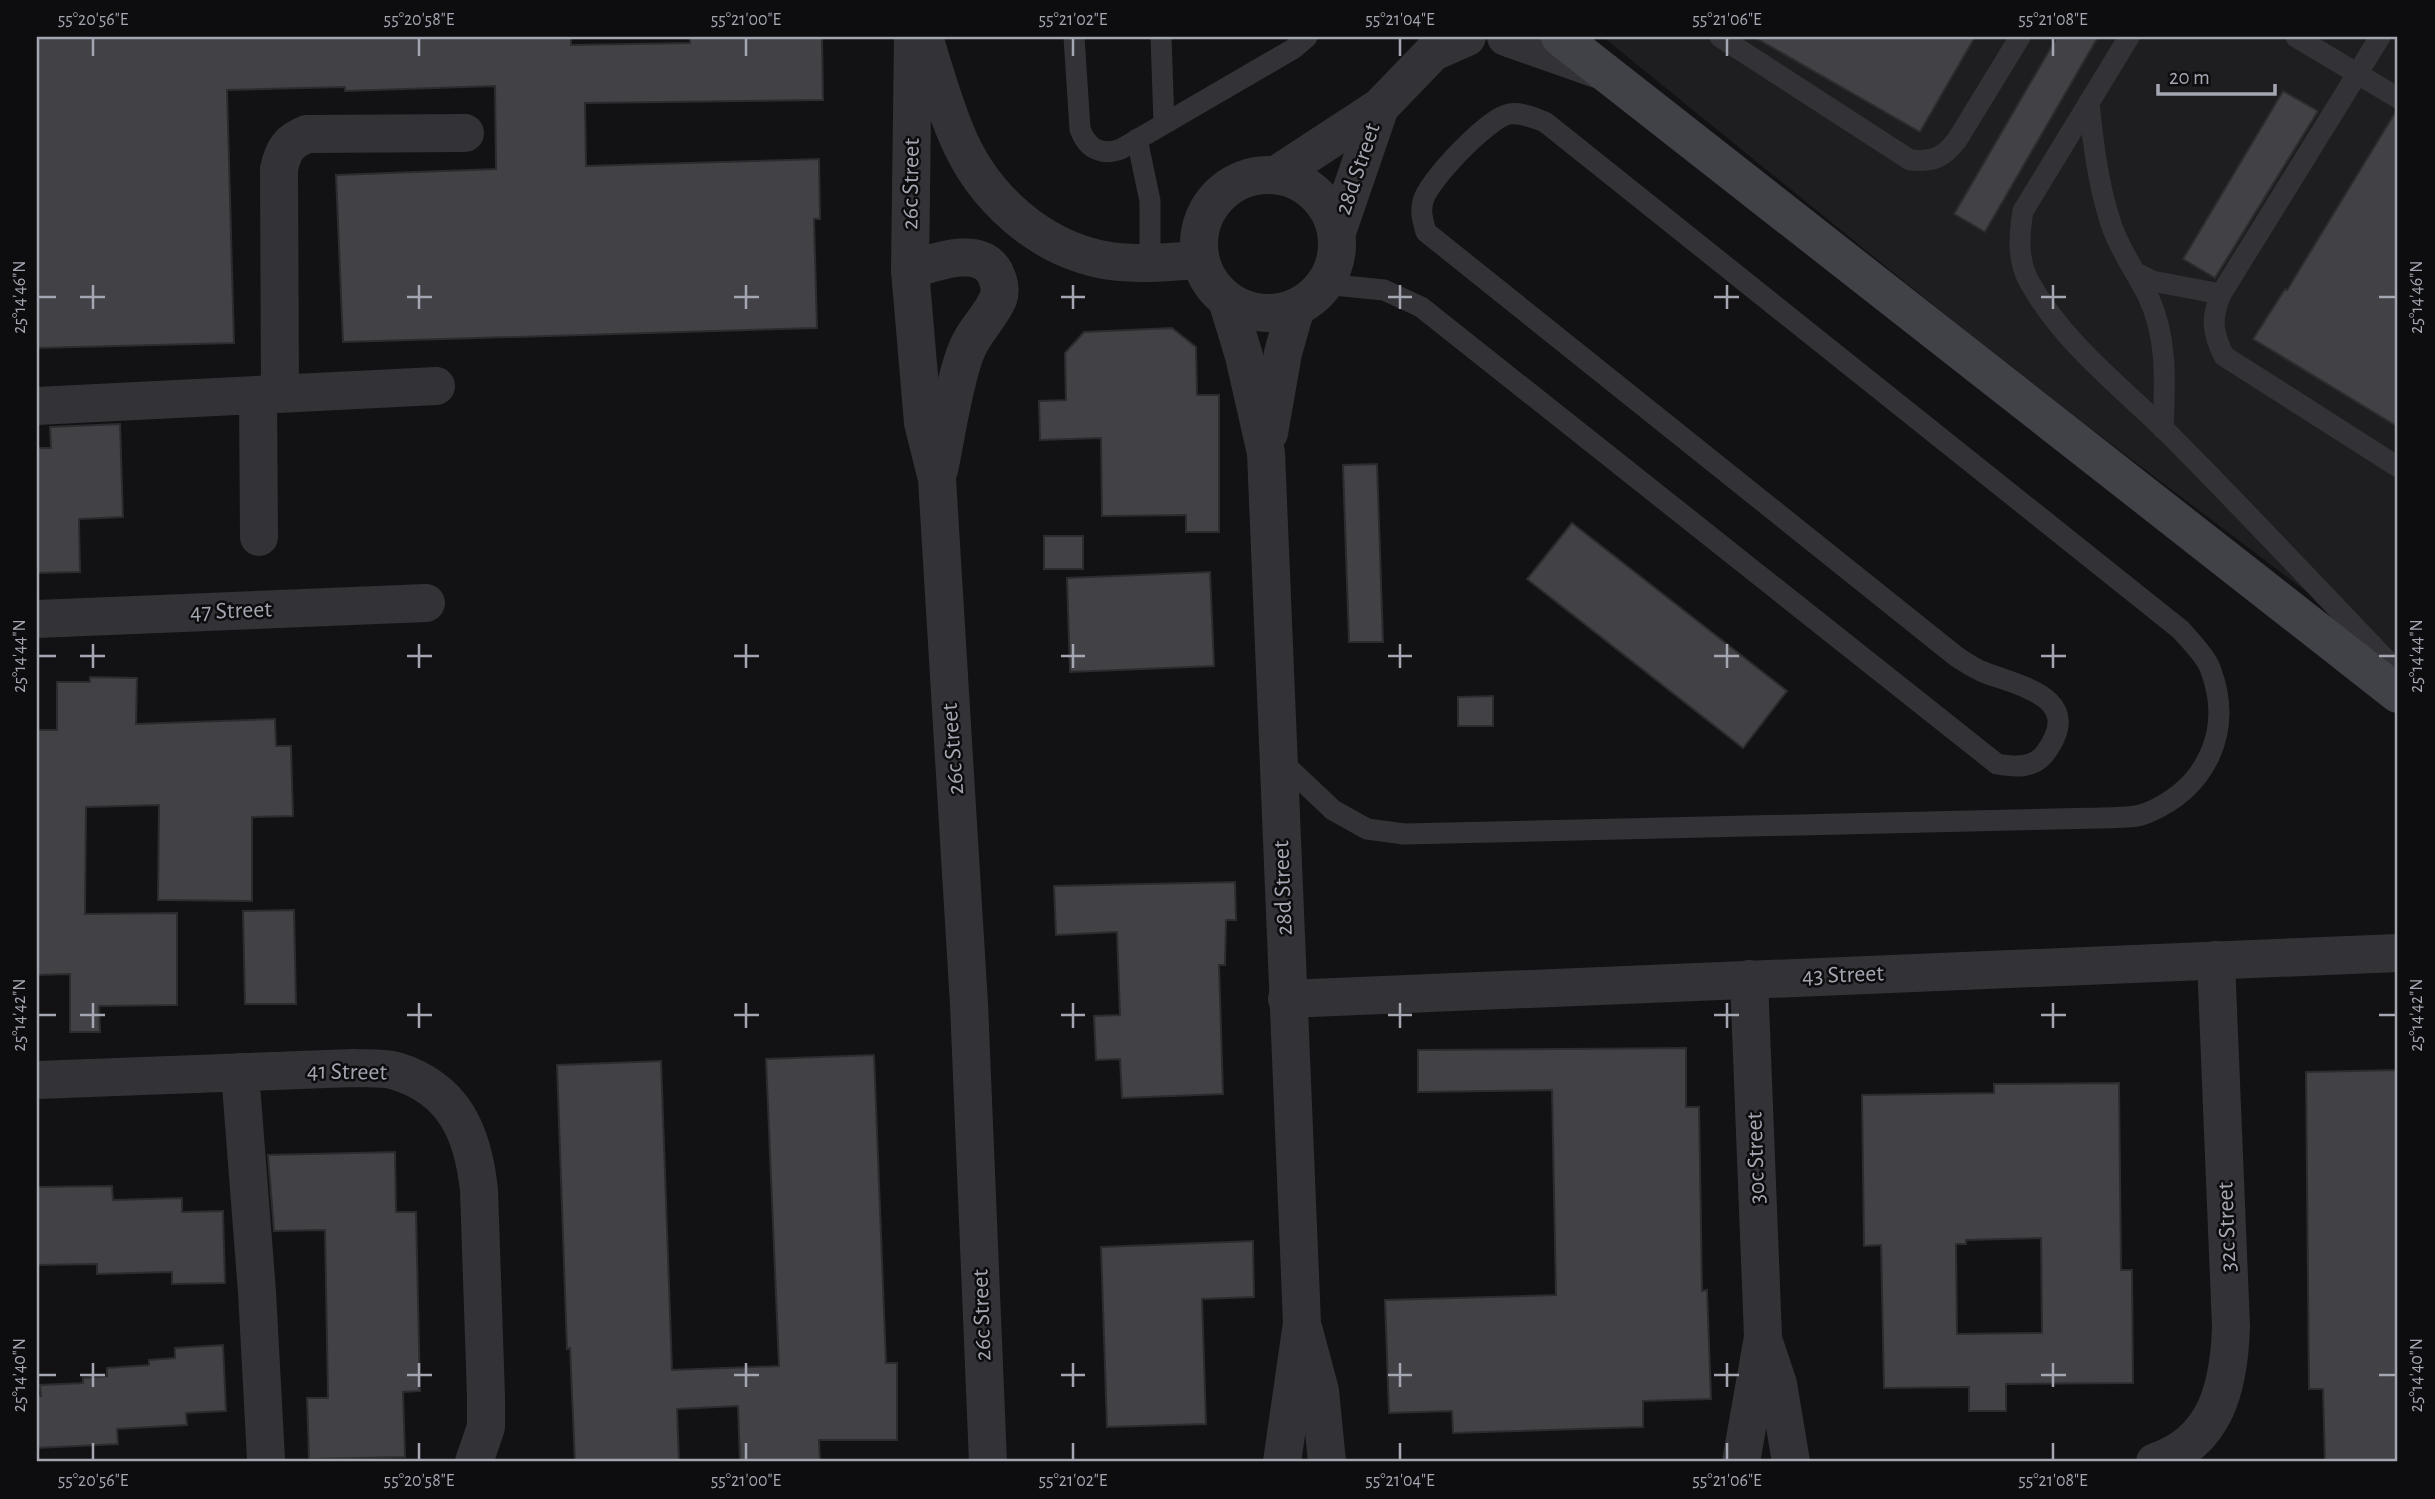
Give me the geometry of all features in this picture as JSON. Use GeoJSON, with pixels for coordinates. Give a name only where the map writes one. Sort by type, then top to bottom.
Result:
{"type":"FeatureCollection","features":[{"type":"Feature","properties":{"kind":"main road"},"geometry":{"type":"LineString","coordinates":[[1560,37],[2398,694]]}},
{"type":"Feature","properties":{"kind":"street","name":"26c Street"},"geometry":{"type":"LineString","coordinates":[[913,37],[910,270],[920,404],[937,479],[969,1004],[988,1462]]}},
{"type":"Feature","properties":{"kind":"street"},"geometry":{"type":"LineString","coordinates":[[924,37],[956,133],[971,164],[991,193],[1016,217],[1044,237],[1075,252],[1109,261],[1150,264],[1200,260]]}},
{"type":"Feature","properties":{"kind":"street","name":"28d Street"},"geometry":{"type":"LineString","coordinates":[[1410,73],[1419,37]]}},
{"type":"Feature","properties":{"kind":"street","name":"28d Street"},"geometry":{"type":"LineString","coordinates":[[1276,175],[1380,107],[1433,52],[1467,37]]}},
{"type":"Feature","properties":{"kind":"street"},"geometry":{"type":"LineString","coordinates":[[1506,37],[1603,71]]}},
{"type":"Feature","properties":{"kind":"street","name":"28d Street"},"geometry":{"type":"LineString","coordinates":[[1337,232],[1380,107]]}},
{"type":"Feature","properties":{"kind":"street"},"geometry":{"type":"LineString","coordinates":[[259,537],[282,153],[292,140],[307,134],[464,133]]}},
{"type":"Feature","properties":{"kind":"street"},"geometry":{"type":"LineString","coordinates":[[1276,175],[1293,178],[1322,199],[1337,232],[1336,259],[1310,296],[1282,312],[1253,312],[1227,300],[1210,283],[1200,260],[1199,238],[1204,217],[1216,198],[1233,184],[1253,176],[1276,175]]}},
{"type":"Feature","properties":{"kind":"street"},"geometry":{"type":"LineString","coordinates":[[910,270],[963,257],[982,261],[993,269],[999,282],[999,296],[976,330],[964,355],[937,479]]}},
{"type":"Feature","properties":{"kind":"street","name":"28d Street"},"geometry":{"type":"LineString","coordinates":[[1266,453],[1283,353],[1310,296]]}},
{"type":"Feature","properties":{"kind":"street","name":"28d Street"},"geometry":{"type":"LineString","coordinates":[[1227,300],[1244,356],[1266,453],[1301,1323]]}},
{"type":"Feature","properties":{"kind":"street"},"geometry":{"type":"LineString","coordinates":[[37,406],[436,386]]}},
{"type":"Feature","properties":{"kind":"street","name":"47 Street"},"geometry":{"type":"LineString","coordinates":[[37,619],[426,603]]}},
{"type":"Feature","properties":{"kind":"street","name":"43 Street"},"geometry":{"type":"LineString","coordinates":[[1287,999],[2398,953]]}},
{"type":"Feature","properties":{"kind":"street","name":"32c Street"},"geometry":{"type":"LineString","coordinates":[[2155,1462],[2168,1458],[2198,1435],[2220,1404],[2230,1368],[2231,1327],[2216,960]]}},
{"type":"Feature","properties":{"kind":"street","name":"30c Street"},"geometry":{"type":"LineString","coordinates":[[1741,1462],[1763,1337],[1749,979]]}},
{"type":"Feature","properties":{"kind":"street","name":"41 Street"},"geometry":{"type":"LineString","coordinates":[[37,1080],[240,1072],[394,1070],[433,1089],[453,1109],[467,1133],[476,1160],[486,1417],[474,1462]]}},
{"type":"Feature","properties":{"kind":"street"},"geometry":{"type":"LineString","coordinates":[[240,1072],[257,1292],[266,1459]]}},
{"type":"Feature","properties":{"kind":"street"},"geometry":{"type":"LineString","coordinates":[[1282,1462],[1301,1323]]}},
{"type":"Feature","properties":{"kind":"street"},"geometry":{"type":"LineString","coordinates":[[1301,1323],[1320,1391],[1327,1462]]}},
{"type":"Feature","properties":{"kind":"street","name":"30c Street"},"geometry":{"type":"LineString","coordinates":[[1763,1337],[1778,1384],[1791,1462]]}},
{"type":"Feature","properties":{"kind":"lane"},"geometry":{"type":"LineString","coordinates":[[1074,37],[1080,130],[1086,143],[1103,152],[1112,152],[1137,139],[1293,49],[1307,37]]}},
{"type":"Feature","properties":{"kind":"lane"},"geometry":{"type":"LineString","coordinates":[[1161,37],[1164,123]]}},
{"type":"Feature","properties":{"kind":"lane"},"geometry":{"type":"LineString","coordinates":[[1720,37],[1910,160],[1929,162],[1946,154],[1957,140],[2020,37]]}},
{"type":"Feature","properties":{"kind":"lane"},"geometry":{"type":"LineString","coordinates":[[2129,37],[2023,211],[2019,236],[2021,260],[2030,283],[2074,342],[2103,374],[2163,429],[2398,672]]}},
{"type":"Feature","properties":{"kind":"lane"},"geometry":{"type":"LineString","coordinates":[[2296,37],[2398,98]]}},
{"type":"Feature","properties":{"kind":"lane"},"geometry":{"type":"LineString","coordinates":[[2380,37],[2221,294],[2213,314],[2214,336],[2224,356],[2398,467]]}},
{"type":"Feature","properties":{"kind":"lane"},"geometry":{"type":"LineString","coordinates":[[2089,102],[2102,195],[2112,228],[2149,299],[2160,336],[2165,379],[2163,429]]}},
{"type":"Feature","properties":{"kind":"lane"},"geometry":{"type":"LineString","coordinates":[[1278,758],[1333,810],[1367,829],[1404,834],[2099,818],[2144,814],[2184,792],[2211,755],[2220,710],[2210,666],[2181,630],[1545,122],[1528,115],[1510,114],[1492,120],[1477,132],[1424,197],[1421,215],[1426,232],[1438,245],[1957,657],[1979,670],[2026,685],[2046,697],[2057,717],[2055,740],[2042,759],[2020,768],[1997,764],[1421,307],[1384,290],[1310,296]]}},
{"type":"Feature","properties":{"kind":"lane"},"geometry":{"type":"LineString","coordinates":[[1137,139],[1150,201],[1150,264]]}},
{"type":"Feature","properties":{"kind":"lane"},"geometry":{"type":"LineString","coordinates":[[2136,273],[2152,281],[2221,294]]}},
{"type":"Feature","properties":{"kind":"shaded area"},"geometry":{"type":"Polygon","coordinates":[[[1603,37],[2398,37],[2398,661],[2012,369],[1603,37]]]}},
{"type":"Feature","properties":{"kind":"building"},"geometry":{"type":"Polygon","coordinates":[[[37,37],[571,37],[571,45],[690,43],[690,37],[822,37],[823,100],[585,103],[586,166],[819,159],[820,219],[814,219],[817,328],[343,342],[336,175],[496,169],[495,86],[345,91],[345,87],[227,90],[234,343],[37,348],[37,37]]]}},
{"type":"Feature","properties":{"kind":"building"},"geometry":{"type":"Polygon","coordinates":[[[1754,37],[1975,37],[1920,132],[1754,37]]]}},
{"type":"Feature","properties":{"kind":"building"},"geometry":{"type":"Polygon","coordinates":[[[2057,37],[2098,37],[1985,232],[1954,214],[2057,37]]]}},
{"type":"Feature","properties":{"kind":"building"},"geometry":{"type":"Polygon","coordinates":[[[2283,91],[2318,111],[2215,278],[2183,259],[2283,91]]]}},
{"type":"Feature","properties":{"kind":"building"},"geometry":{"type":"Polygon","coordinates":[[[2396,111],[2398,427],[2253,339],[2285,289],[2287,290],[2396,111]]]}},
{"type":"Feature","properties":{"kind":"building"},"geometry":{"type":"Polygon","coordinates":[[[1172,328],[1196,347],[1197,395],[1219,395],[1219,532],[1186,532],[1186,515],[1102,516],[1101,438],[1040,440],[1039,401],[1066,400],[1065,353],[1084,332],[1172,328]]]}},
{"type":"Feature","properties":{"kind":"building"},"geometry":{"type":"Polygon","coordinates":[[[120,424],[123,517],[79,519],[80,572],[37,573],[37,448],[51,448],[50,427],[120,424]]]}},
{"type":"Feature","properties":{"kind":"building"},"geometry":{"type":"Polygon","coordinates":[[[1377,464],[1383,642],[1349,642],[1343,465],[1377,464]]]}},
{"type":"Feature","properties":{"kind":"building"},"geometry":{"type":"Polygon","coordinates":[[[1572,523],[1787,691],[1743,748],[1527,579],[1572,523]]]}},
{"type":"Feature","properties":{"kind":"building"},"geometry":{"type":"Polygon","coordinates":[[[1044,536],[1083,536],[1083,569],[1044,569],[1044,536]]]}},
{"type":"Feature","properties":{"kind":"building"},"geometry":{"type":"Polygon","coordinates":[[[1210,572],[1214,666],[1070,672],[1067,578],[1210,572]]]}},
{"type":"Feature","properties":{"kind":"building"},"geometry":{"type":"Polygon","coordinates":[[[90,677],[137,678],[136,724],[275,719],[276,746],[291,746],[293,816],[252,817],[252,901],[158,900],[159,805],[86,807],[85,914],[177,913],[177,1005],[99,1006],[100,1032],[70,1032],[70,974],[37,975],[37,730],[57,730],[57,682],[90,682],[90,677]]]}},
{"type":"Feature","properties":{"kind":"building"},"geometry":{"type":"Polygon","coordinates":[[[1493,696],[1493,726],[1458,726],[1458,697],[1493,696]]]}},
{"type":"Feature","properties":{"kind":"building"},"geometry":{"type":"Polygon","coordinates":[[[1235,882],[1236,920],[1226,920],[1225,965],[1219,965],[1223,1094],[1122,1098],[1120,1059],[1096,1060],[1094,1016],[1120,1015],[1117,932],[1056,935],[1054,886],[1235,882]]]}},
{"type":"Feature","properties":{"kind":"building"},"geometry":{"type":"Polygon","coordinates":[[[294,910],[296,1004],[245,1004],[243,911],[294,910]]]}},
{"type":"Feature","properties":{"kind":"building"},"geometry":{"type":"Polygon","coordinates":[[[1686,1048],[1686,1107],[1699,1107],[1702,1291],[1707,1290],[1711,1399],[1643,1401],[1643,1427],[1453,1433],[1452,1411],[1389,1413],[1385,1300],[1556,1295],[1552,1090],[1418,1092],[1418,1050],[1686,1048]]]}},
{"type":"Feature","properties":{"kind":"building"},"geometry":{"type":"Polygon","coordinates":[[[874,1055],[886,1363],[897,1363],[897,1440],[819,1440],[820,1462],[740,1462],[738,1406],[677,1409],[679,1462],[575,1462],[570,1348],[567,1349],[557,1065],[661,1061],[672,1370],[779,1366],[766,1059],[874,1055]]]}},
{"type":"Feature","properties":{"kind":"building"},"geometry":{"type":"Polygon","coordinates":[[[2398,1070],[2398,1462],[2325,1462],[2323,1389],[2309,1389],[2306,1072],[2398,1070]]]}},
{"type":"Feature","properties":{"kind":"building"},"geometry":{"type":"Polygon","coordinates":[[[2119,1083],[2121,1270],[2132,1270],[2133,1383],[2006,1384],[2006,1411],[1969,1411],[1969,1387],[1884,1388],[1881,1245],[1864,1246],[1862,1095],[1994,1093],[1994,1084],[2119,1083]],[[2041,1238],[1966,1240],[1966,1244],[1956,1244],[1957,1334],[2042,1333],[2041,1238]]]}},
{"type":"Feature","properties":{"kind":"building"},"geometry":{"type":"Polygon","coordinates":[[[395,1152],[396,1212],[416,1212],[420,1391],[403,1392],[405,1457],[309,1459],[307,1398],[328,1398],[325,1230],[274,1231],[268,1155],[395,1152]]]}},
{"type":"Feature","properties":{"kind":"building"},"geometry":{"type":"Polygon","coordinates":[[[112,1186],[113,1200],[182,1198],[182,1212],[223,1211],[225,1283],[172,1284],[172,1272],[97,1274],[97,1264],[37,1265],[37,1187],[112,1186]]]}},
{"type":"Feature","properties":{"kind":"building"},"geometry":{"type":"Polygon","coordinates":[[[1253,1241],[1254,1297],[1202,1299],[1206,1424],[1107,1427],[1101,1247],[1253,1241]]]}},
{"type":"Feature","properties":{"kind":"building"},"geometry":{"type":"Polygon","coordinates":[[[223,1345],[226,1411],[186,1413],[187,1425],[117,1429],[118,1444],[37,1448],[37,1396],[41,1396],[40,1385],[83,1383],[83,1378],[107,1376],[107,1368],[149,1365],[149,1360],[175,1358],[175,1348],[223,1345]]]}}]}
